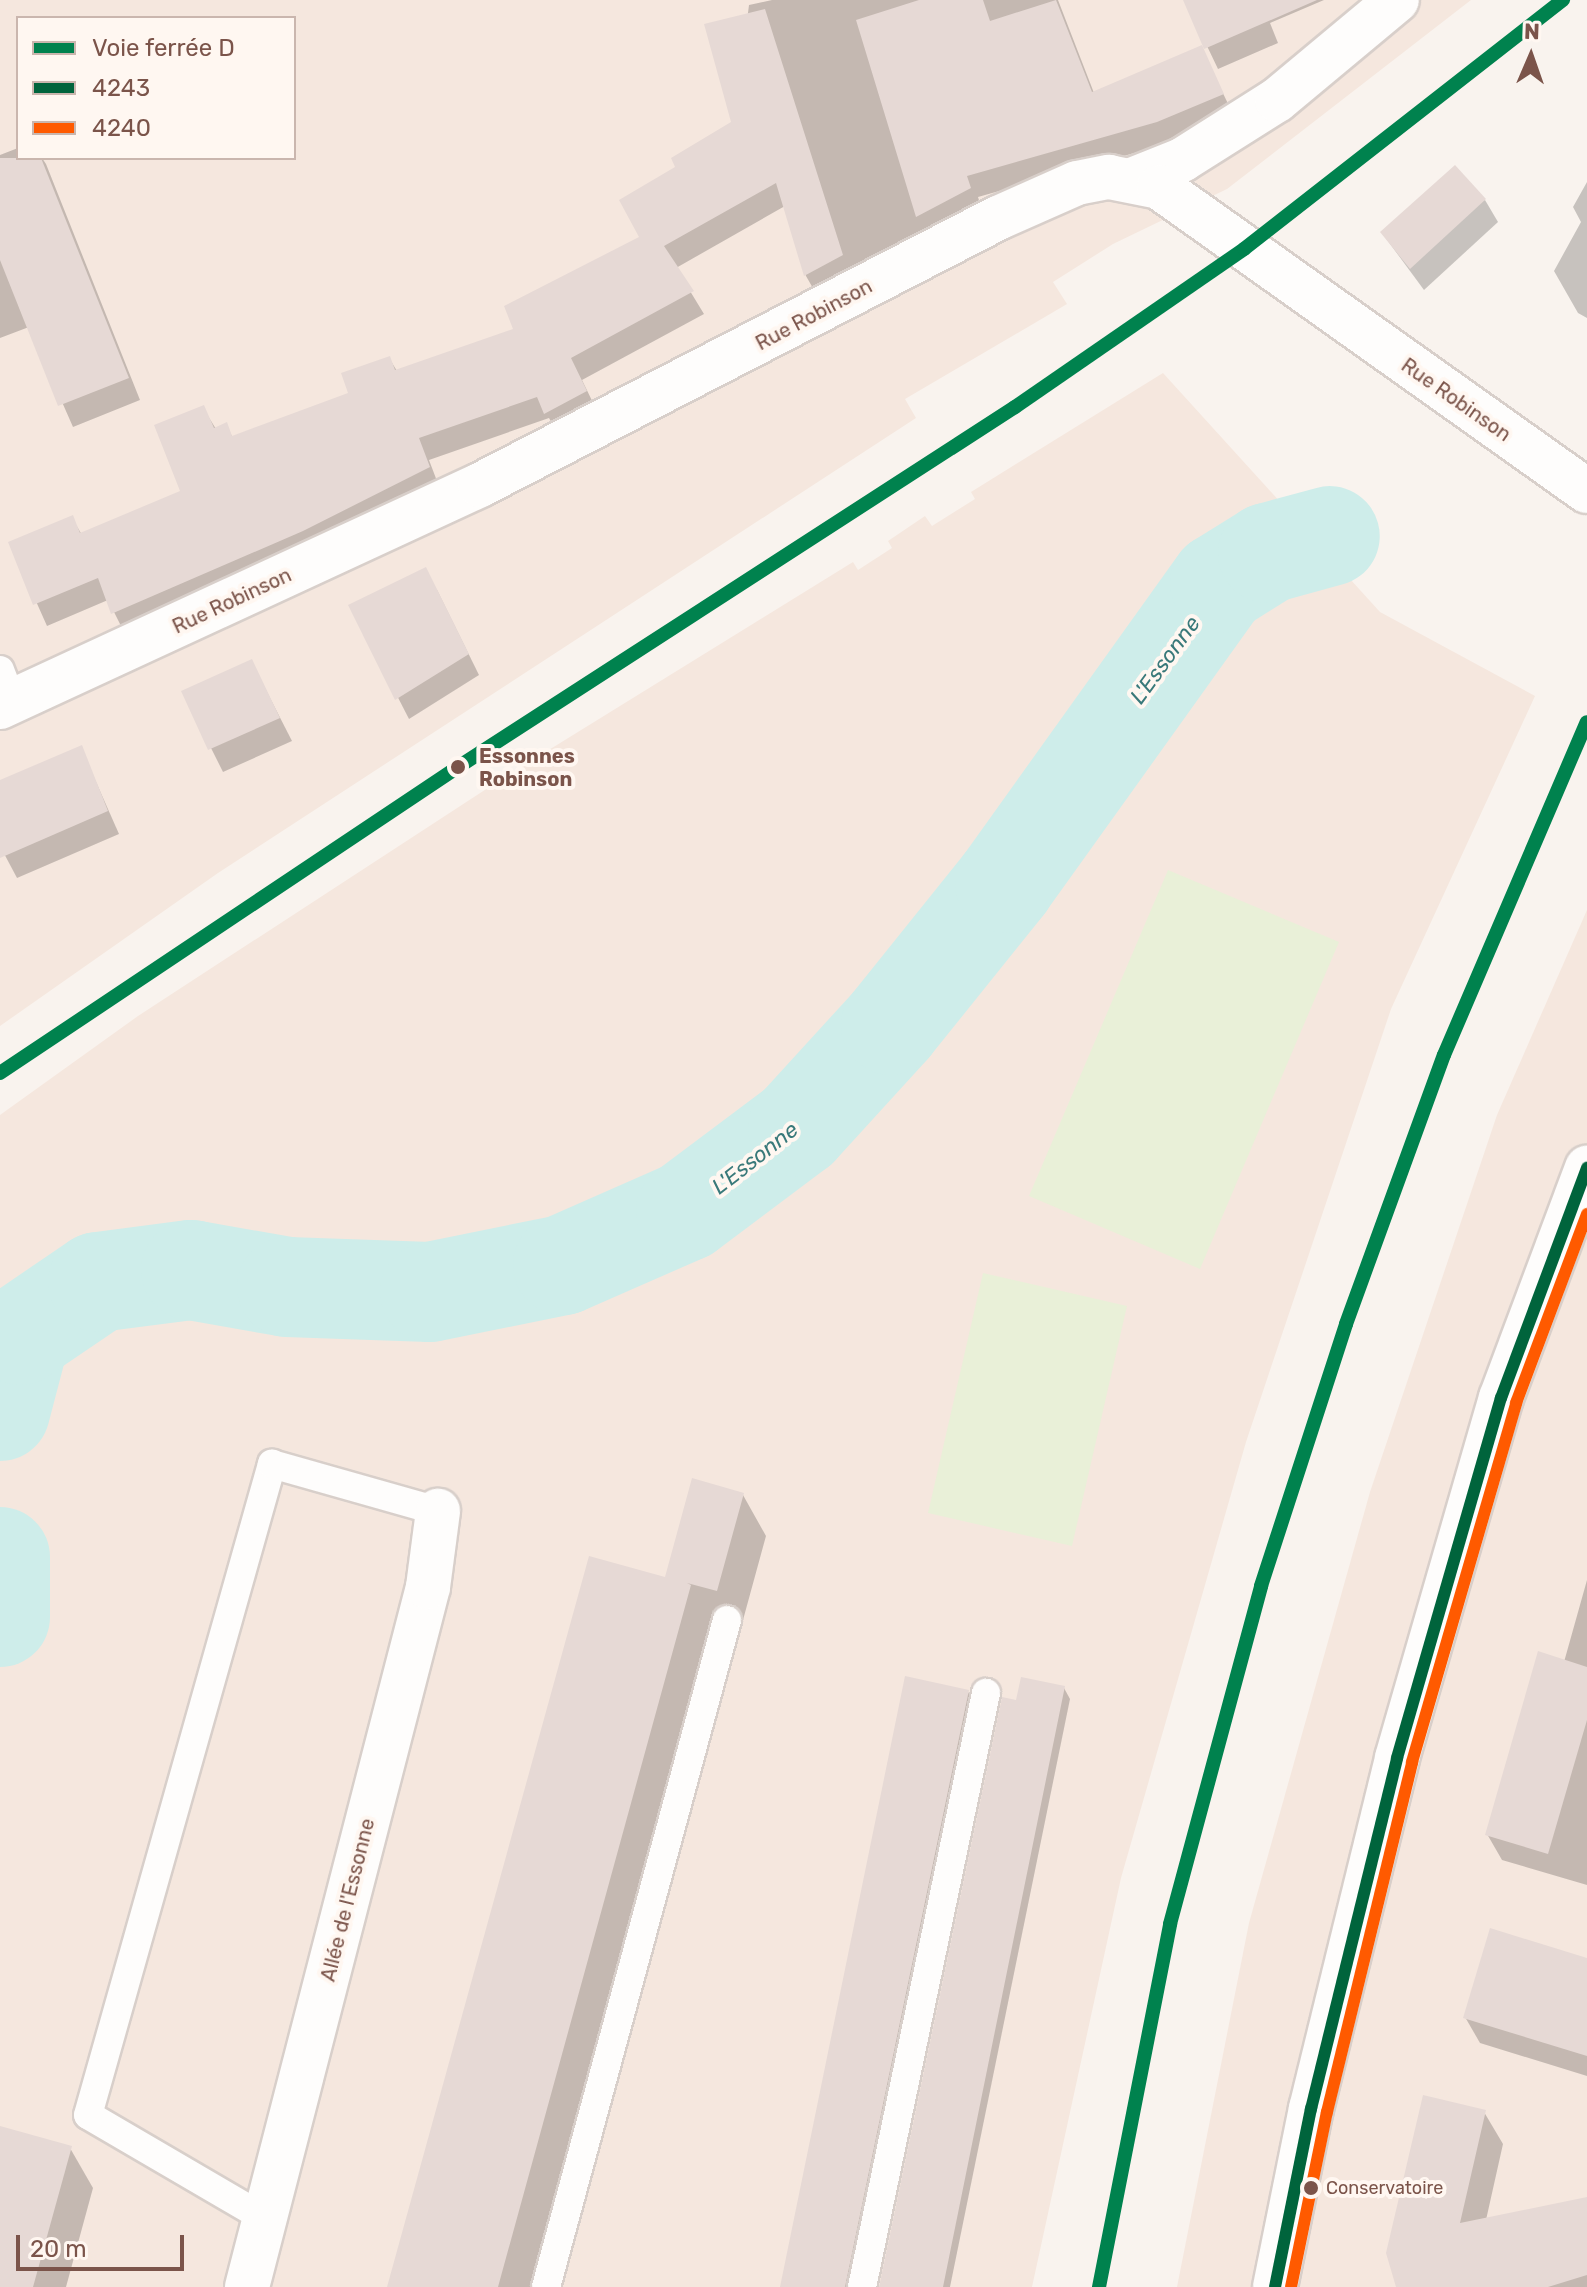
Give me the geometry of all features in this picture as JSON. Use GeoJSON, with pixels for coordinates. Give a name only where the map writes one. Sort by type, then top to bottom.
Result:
{"type":"FeatureCollection","features":[{"type":"Feature","properties":{"kind":"street"},"geometry":{"type":"LineString","coordinates":[[1132,180],[1182,160],[1277,100],[1397,0]]}},
{"type":"Feature","properties":{"kind":"street","name":"Rue Robinson"},"geometry":{"type":"LineString","coordinates":[[4,693],[480,485],[1049,194],[1109,177],[1159,187],[1587,491]]}},
{"type":"Feature","properties":{"kind":"street"},"geometry":{"type":"LineString","coordinates":[[1275,2287],[1311,2109],[1401,1743],[1501,1398],[1585,1181]]}},
{"type":"Feature","properties":{"kind":"street","name":"Allée de l'Essonne"},"geometry":{"type":"LineString","coordinates":[[247,2287],[428,1587],[438,1511]]}},
{"type":"Feature","properties":{"kind":"lane"},"geometry":{"type":"LineString","coordinates":[[266,2219],[88,2115],[272,1464],[438,1511]]}},
{"type":"Feature","properties":{"kind":"lane"},"geometry":{"type":"LineString","coordinates":[[546,2287],[727,1620]]}},
{"type":"Feature","properties":{"kind":"lane"},"geometry":{"type":"LineString","coordinates":[[862,2287],[986,1693]]}},
{"type":"Feature","properties":{"kind":"shaded area"},"geometry":{"type":"Polygon","coordinates":[[[0,0],[1471,0],[1227,189],[1113,244],[1053,282],[1067,304],[905,399],[916,418],[218,873],[0,1026],[0,0]]]}},
{"type":"Feature","properties":{"kind":"shaded area"},"geometry":{"type":"Polygon","coordinates":[[[1163,373],[1380,612],[1535,696],[1391,1009],[1246,1442],[1121,1878],[1032,2287],[0,2287],[0,1115],[138,1016],[497,782],[853,562],[858,570],[892,548],[888,541],[925,516],[932,526],[975,499],[971,492],[1163,373]]]}},
{"type":"Feature","properties":{"kind":"shaded area"},"geometry":{"type":"Polygon","coordinates":[[[1587,910],[1587,2287],[1177,2287],[1249,1923],[1370,1492],[1497,1115],[1587,910]]]}},
{"type":"Feature","properties":{"kind":"green space"},"geometry":{"type":"Polygon","coordinates":[[[1168,870],[1339,942],[1200,1269],[1029,1196],[1168,870]]]}},
{"type":"Feature","properties":{"kind":"green space"},"geometry":{"type":"Polygon","coordinates":[[[983,1273],[1127,1306],[1072,1546],[928,1513],[983,1273]]]}},
{"type":"Feature","properties":{"kind":"building"},"geometry":{"type":"Polygon","coordinates":[[[919,0],[983,0],[990,21],[1056,0],[1092,92],[1202,45],[1224,94],[1157,122],[967,176],[971,188],[916,217],[856,20],[919,0]]]}},
{"type":"Feature","properties":{"kind":"building"},"geometry":{"type":"Polygon","coordinates":[[[1183,0],[1317,0],[1204,49],[1183,0]]]}},
{"type":"Feature","properties":{"kind":"building"},"geometry":{"type":"Polygon","coordinates":[[[765,9],[843,255],[804,276],[776,183],[664,246],[694,291],[571,358],[587,391],[544,414],[537,397],[419,438],[430,467],[303,531],[111,614],[98,578],[33,605],[8,542],[73,515],[80,533],[180,491],[154,425],[204,405],[214,428],[227,422],[232,436],[348,393],[341,373],[390,356],[395,370],[513,329],[504,306],[639,237],[619,200],[675,167],[671,158],[731,122],[704,24],[765,9]]]}},
{"type":"Feature","properties":{"kind":"building"},"geometry":{"type":"Polygon","coordinates":[[[0,158],[42,160],[129,378],[58,406],[0,260],[0,158]]]}},
{"type":"Feature","properties":{"kind":"building"},"geometry":{"type":"Polygon","coordinates":[[[1455,165],[1486,199],[1410,269],[1380,232],[1455,165]]]}},
{"type":"Feature","properties":{"kind":"building"},"geometry":{"type":"Polygon","coordinates":[[[426,567],[469,654],[395,700],[348,605],[426,567]]]}},
{"type":"Feature","properties":{"kind":"building"},"geometry":{"type":"Polygon","coordinates":[[[252,659],[280,718],[208,750],[181,691],[252,659]]]}},
{"type":"Feature","properties":{"kind":"building"},"geometry":{"type":"Polygon","coordinates":[[[82,745],[108,811],[0,858],[0,780],[82,745]]]}},
{"type":"Feature","properties":{"kind":"building"},"geometry":{"type":"Polygon","coordinates":[[[692,1478],[744,1493],[717,1591],[687,1583],[691,1585],[498,2287],[387,2287],[589,1556],[665,1577],[692,1478]]]}},
{"type":"Feature","properties":{"kind":"building"},"geometry":{"type":"Polygon","coordinates":[[[1538,1651],[1587,1667],[1587,1720],[1548,1854],[1485,1835],[1538,1651]]]}},
{"type":"Feature","properties":{"kind":"building"},"geometry":{"type":"Polygon","coordinates":[[[905,1676],[969,1690],[845,2287],[780,2287],[905,1676]]]}},
{"type":"Feature","properties":{"kind":"building"},"geometry":{"type":"Polygon","coordinates":[[[1021,1677],[1065,1686],[943,2287],[879,2287],[1002,1697],[1016,1700],[1021,1677]]]}},
{"type":"Feature","properties":{"kind":"building"},"geometry":{"type":"Polygon","coordinates":[[[1490,1928],[1587,1958],[1587,2056],[1463,2018],[1490,1928]]]}},
{"type":"Feature","properties":{"kind":"building"},"geometry":{"type":"Polygon","coordinates":[[[1423,2095],[1486,2110],[1460,2223],[1587,2197],[1587,2275],[1548,2287],[1396,2287],[1386,2253],[1423,2095]]]}},
{"type":"Feature","properties":{"kind":"building"},"geometry":{"type":"Polygon","coordinates":[[[0,2126],[72,2146],[33,2287],[0,2287],[0,2126]]]}},
{"type":"Feature","properties":{"kind":"waterway","name":"L'Essonne"},"geometry":{"type":"LineString","coordinates":[[0,1411],[20,1335],[98,1282],[191,1270],[287,1287],[430,1292],[563,1265],[686,1211],[798,1127],[891,1025],[1005,883],[1220,583],[1268,553],[1330,536]]}},
{"type":"Feature","properties":{"kind":"waterway","name":"L'Essonne"},"geometry":{"type":"LineString","coordinates":[[0,1557],[0,1617]]}},
{"type":"Feature","properties":{"kind":"rail line","name":"D"},"geometry":{"type":"LineString","coordinates":[[0,1073],[455,769],[1015,407],[1244,249],[1563,0]]}},
{"type":"Feature","properties":{"kind":"rail line","name":"D"},"geometry":{"type":"LineString","coordinates":[[1099,2287],[1170,1924],[1261,1586],[1346,1324],[1444,1055],[1587,722]]}},
{"type":"Feature","properties":{"kind":"transit line","name":"4243"},"geometry":{"type":"LineString","coordinates":[[1275,2287],[1311,2109],[1397,1758],[1501,1398],[1587,1168]]}},
{"type":"Feature","properties":{"kind":"transit line","name":"4240"},"geometry":{"type":"LineString","coordinates":[[1291,2287],[1327,2112],[1412,1762],[1516,1403],[1587,1214]]}},
{"type":"Feature","properties":{"kind":"place","name":"Essonnes Robinson"},"geometry":{"type":"Point","coordinates":[458,767]}},
{"type":"Feature","properties":{"kind":"place","name":"Conservatoire"},"geometry":{"type":"Point","coordinates":[1311,2188]}}]}
